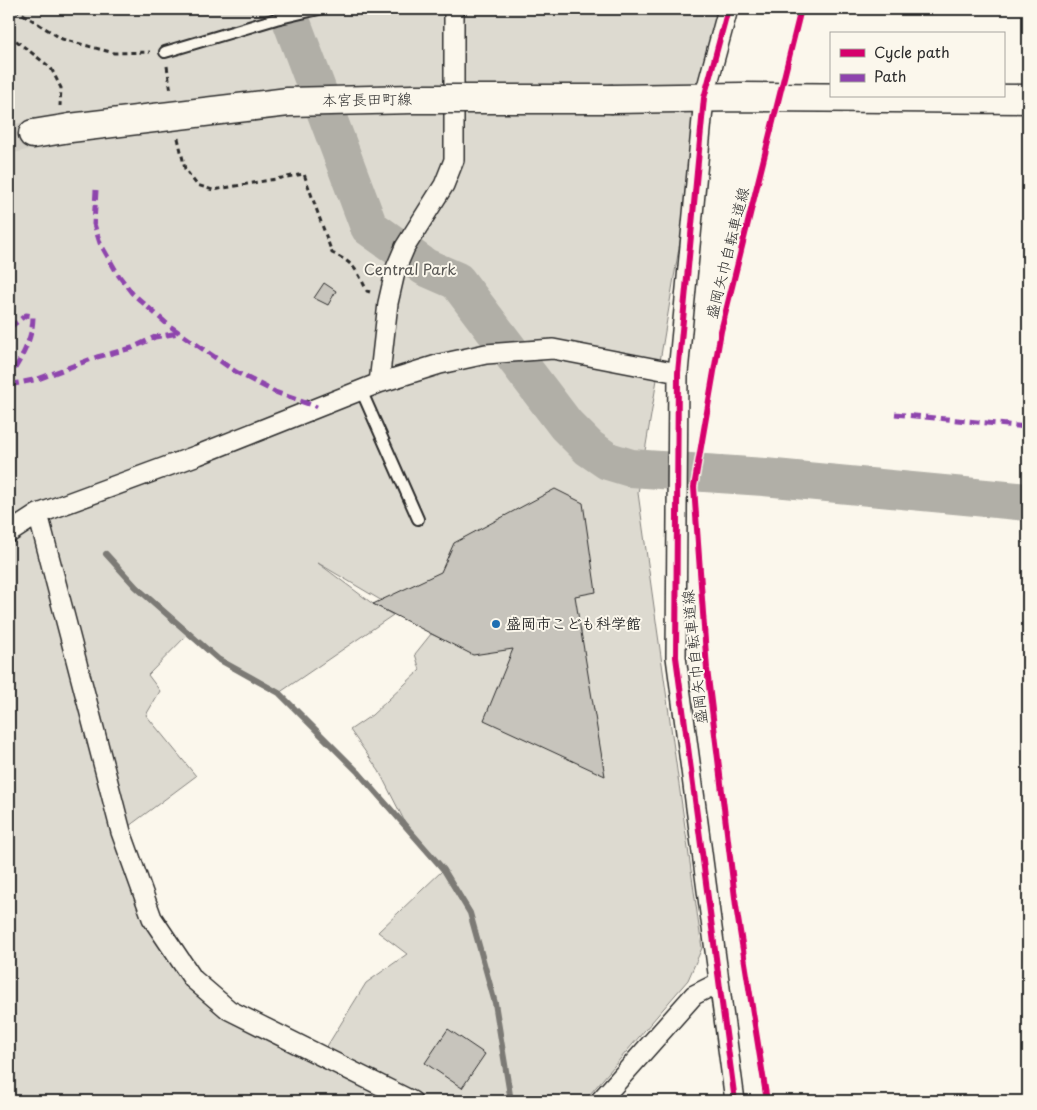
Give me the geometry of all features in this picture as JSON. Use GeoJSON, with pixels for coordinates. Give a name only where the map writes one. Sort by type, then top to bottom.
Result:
{"type":"FeatureCollection","features":[{"type":"Feature","properties":{"kind":"main road","name":"本宮長田町線"},"geometry":{"type":"LineString","coordinates":[[54,131],[288,102],[413,99],[830,98]]}},
{"type":"Feature","properties":{"kind":"main road","name":"本宮長田町線"},"geometry":{"type":"LineString","coordinates":[[885,98],[1028,99]]}},
{"type":"Feature","properties":{"kind":"street"},"geometry":{"type":"LineString","coordinates":[[379,383],[388,302],[396,268],[402,254],[444,185],[454,160],[454,9]]}},
{"type":"Feature","properties":{"kind":"street"},"geometry":{"type":"LineString","coordinates":[[728,9],[704,98],[678,373],[676,657],[734,1101]]}},
{"type":"Feature","properties":{"kind":"street"},"geometry":{"type":"LineString","coordinates":[[9,533],[38,514],[198,455],[379,383],[440,364],[486,354],[553,349],[678,373]]}},
{"type":"Feature","properties":{"kind":"street"},"geometry":{"type":"LineString","coordinates":[[38,514],[121,832],[152,918],[193,979],[228,1010],[412,1101]]}},
{"type":"Feature","properties":{"kind":"street"},"geometry":{"type":"LineString","coordinates":[[600,1101],[694,995],[718,983]]}},
{"type":"Feature","properties":{"kind":"lane"},"geometry":{"type":"LineString","coordinates":[[164,52],[276,19],[319,9]]}},
{"type":"Feature","properties":{"kind":"lane"},"geometry":{"type":"LineString","coordinates":[[361,390],[418,520]]}},
{"type":"Feature","properties":{"kind":"path"},"geometry":{"type":"LineString","coordinates":[[15,9],[62,39],[114,54],[164,52],[172,99]]}},
{"type":"Feature","properties":{"kind":"path"},"geometry":{"type":"LineString","coordinates":[[9,35],[51,68],[61,88],[54,131]]}},
{"type":"Feature","properties":{"kind":"path"},"geometry":{"type":"LineString","coordinates":[[178,136],[185,169],[198,185],[213,190],[304,174],[332,253],[357,269],[367,290],[388,302]]}},
{"type":"Feature","properties":{"kind":"green space","name":"Central Park"},"geometry":{"type":"Polygon","coordinates":[[[9,9],[728,9],[704,98],[638,493],[702,948],[688,980],[584,1101],[9,1101],[9,9]],[[318,563],[373,604],[393,615],[279,693],[218,659],[189,633],[148,675],[160,691],[146,715],[196,776],[121,832],[152,918],[193,979],[321,1056],[366,983],[407,954],[378,932],[443,870],[409,830],[379,771],[350,730],[372,715],[420,670],[415,654],[431,634],[465,650],[318,563]]]}},
{"type":"Feature","properties":{"kind":"building"},"geometry":{"type":"Polygon","coordinates":[[[324,283],[336,291],[328,305],[314,298],[324,283]]]}},
{"type":"Feature","properties":{"kind":"building","name":"盛岡市こども科学館"},"geometry":{"type":"Polygon","coordinates":[[[555,489],[583,503],[596,592],[575,596],[605,776],[484,720],[513,649],[473,655],[373,604],[441,572],[454,543],[555,489]]]}},
{"type":"Feature","properties":{"kind":"building"},"geometry":{"type":"Polygon","coordinates":[[[448,1029],[485,1054],[462,1088],[425,1063],[448,1029]]]}},
{"type":"Feature","properties":{"kind":"waterway"},"geometry":{"type":"LineString","coordinates":[[289,9],[291,20],[369,227],[425,267],[457,281],[566,425],[589,448],[608,461],[631,468],[764,477],[1028,502]]}},
{"type":"Feature","properties":{"kind":"waterway"},"geometry":{"type":"LineString","coordinates":[[106,554],[136,587],[218,659],[279,693],[358,772],[444,870],[470,913],[495,1003],[511,1101]]}},
{"type":"Feature","properties":{"kind":"tunnel"},"geometry":{"type":"LineString","coordinates":[[9,140],[33,134]]}},
{"type":"Feature","properties":{"kind":"marked path"},"geometry":{"type":"LineString","coordinates":[[96,190],[94,224],[100,243],[119,276],[132,293],[167,324],[236,372],[275,392],[317,407]]}},
{"type":"Feature","properties":{"kind":"marked path"},"geometry":{"type":"LineString","coordinates":[[9,328],[26,315],[33,316],[29,341],[9,378]]}},
{"type":"Feature","properties":{"kind":"marked path"},"geometry":{"type":"LineString","coordinates":[[9,385],[38,379],[97,357],[132,348],[155,337],[179,333]]}},
{"type":"Feature","properties":{"kind":"marked path"},"geometry":{"type":"LineString","coordinates":[[895,414],[1028,427]]}},
{"type":"Feature","properties":{"kind":"cycle path","name":"盛岡矢巾自転車道線"},"geometry":{"type":"LineString","coordinates":[[728,9],[704,98],[678,373],[676,657],[735,1101]]}},
{"type":"Feature","properties":{"kind":"cycle path","name":"盛岡矢巾自転車道線"},"geometry":{"type":"LineString","coordinates":[[767,1101],[736,906],[707,669],[694,487],[721,331],[801,9]]}},
{"type":"Feature","properties":{"kind":"place","name":"盛岡市こども科学館"},"geometry":{"type":"Point","coordinates":[496,624]}}]}
